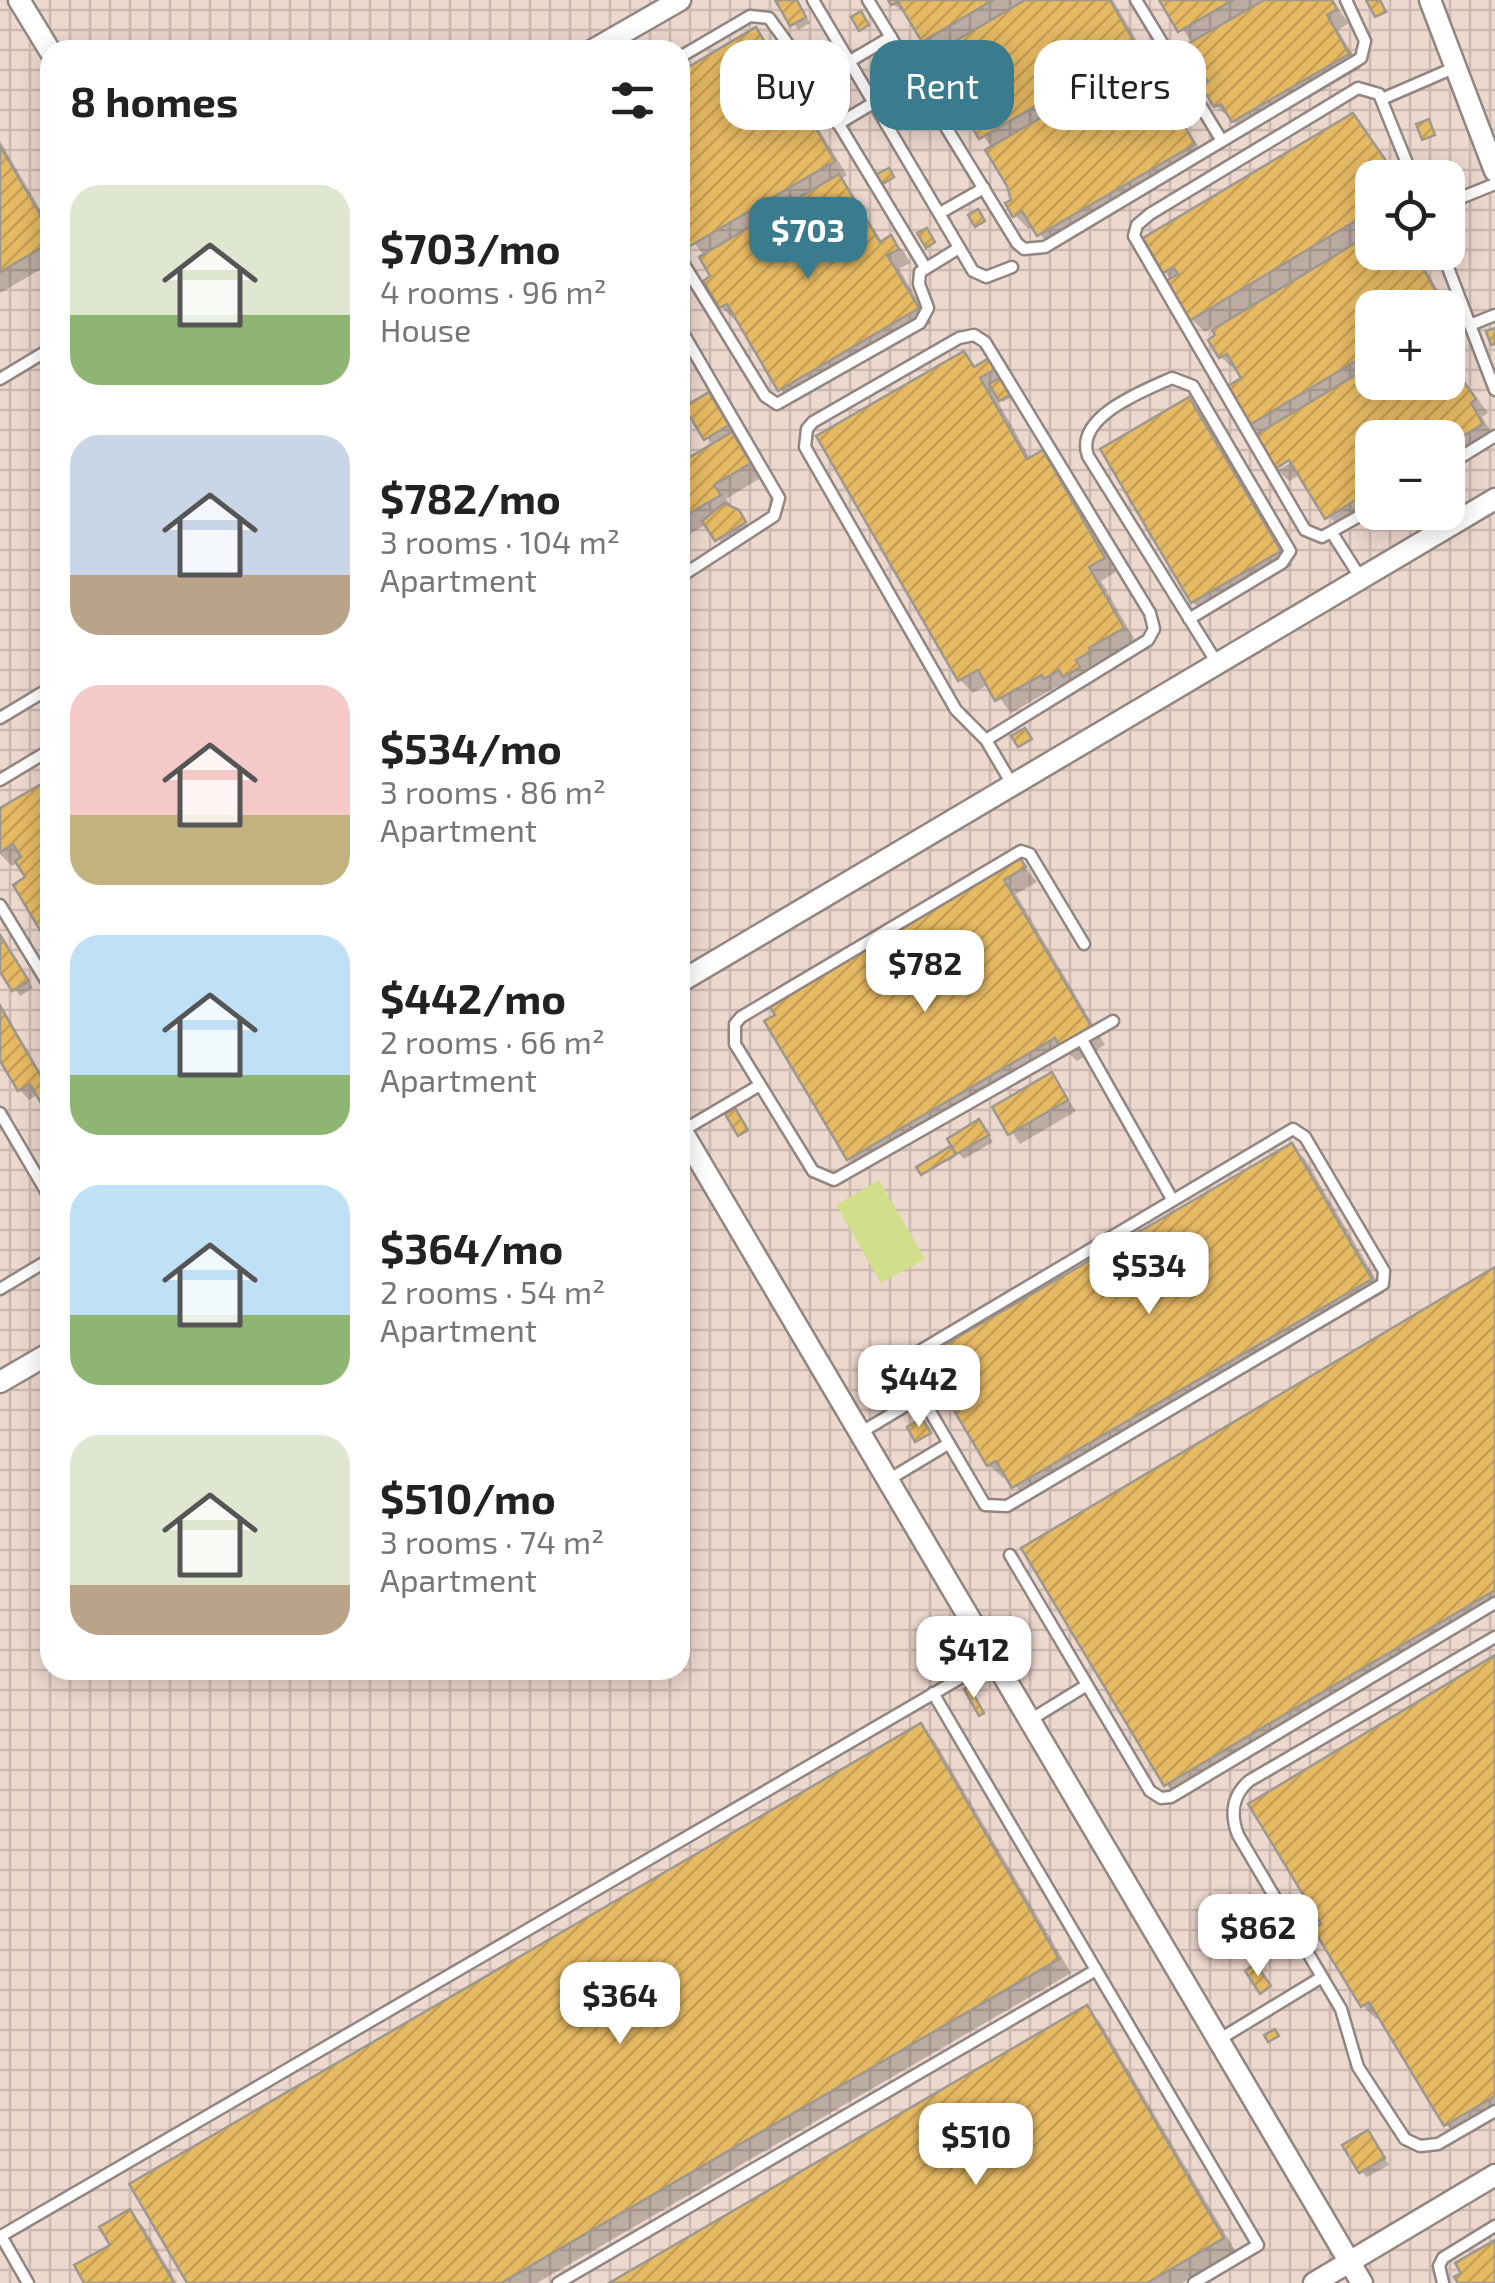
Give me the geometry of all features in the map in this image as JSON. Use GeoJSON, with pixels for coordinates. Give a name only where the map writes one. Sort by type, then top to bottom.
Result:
{"type":"FeatureCollection","features":[{"type":"Feature","properties":{"kind":"street"},"geometry":{"type":"LineString","coordinates":[[19,0],[43,40]]}},
{"type":"Feature","properties":{"kind":"street"},"geometry":{"type":"LineString","coordinates":[[610,40],[680,0]]}},
{"type":"Feature","properties":{"kind":"street"},"geometry":{"type":"LineString","coordinates":[[1430,0],[1495,170]]}},
{"type":"Feature","properties":{"kind":"street"},"geometry":{"type":"LineString","coordinates":[[690,976],[1495,498]]}},
{"type":"Feature","properties":{"kind":"street"},"geometry":{"type":"LineString","coordinates":[[690,1144],[1362,2283]]}},
{"type":"Feature","properties":{"kind":"street"},"geometry":{"type":"LineString","coordinates":[[0,1382],[40,1359]]}},
{"type":"Feature","properties":{"kind":"street"},"geometry":{"type":"LineString","coordinates":[[1314,2283],[1495,2175]]}},
{"type":"Feature","properties":{"kind":"lane"},"geometry":{"type":"LineString","coordinates":[[813,0],[837,40]]}},
{"type":"Feature","properties":{"kind":"lane"},"geometry":{"type":"LineString","coordinates":[[868,0],[1017,244],[1034,250],[1361,58],[1365,41],[1346,0]]}},
{"type":"Feature","properties":{"kind":"lane"},"geometry":{"type":"LineString","coordinates":[[1136,0],[1222,141]]}},
{"type":"Feature","properties":{"kind":"lane"},"geometry":{"type":"LineString","coordinates":[[690,51],[750,16],[764,16],[786,40]]}},
{"type":"Feature","properties":{"kind":"lane"},"geometry":{"type":"LineString","coordinates":[[870,94],[850,61],[891,36]]}},
{"type":"Feature","properties":{"kind":"lane"},"geometry":{"type":"LineString","coordinates":[[1382,99],[1457,66]]}},
{"type":"Feature","properties":{"kind":"lane"},"geometry":{"type":"LineString","coordinates":[[1355,519],[1317,537],[1305,530],[1134,236],[1137,225],[1150,214],[1353,90],[1368,88],[1382,99],[1406,160]]}},
{"type":"Feature","properties":{"kind":"lane"},"geometry":{"type":"LineString","coordinates":[[842,130],[925,267]]}},
{"type":"Feature","properties":{"kind":"lane"},"geometry":{"type":"LineString","coordinates":[[891,130],[979,276],[994,276],[1012,267]]}},
{"type":"Feature","properties":{"kind":"lane"},"geometry":{"type":"LineString","coordinates":[[1465,197],[1495,184]]}},
{"type":"Feature","properties":{"kind":"lane"},"geometry":{"type":"LineString","coordinates":[[940,214],[984,188]]}},
{"type":"Feature","properties":{"kind":"lane"},"geometry":{"type":"LineString","coordinates":[[690,274],[765,396],[777,404],[920,323],[927,313],[918,280],[925,267],[960,248]]}},
{"type":"Feature","properties":{"kind":"lane"},"geometry":{"type":"LineString","coordinates":[[1449,270],[1495,390]]}},
{"type":"Feature","properties":{"kind":"lane"},"geometry":{"type":"LineString","coordinates":[[1470,325],[1495,315]]}},
{"type":"Feature","properties":{"kind":"lane"},"geometry":{"type":"LineString","coordinates":[[986,740],[1148,640],[1154,628],[1150,613],[985,342],[966,336],[814,422],[807,429],[805,448],[956,710],[986,740],[1012,784]]}},
{"type":"Feature","properties":{"kind":"lane"},"geometry":{"type":"LineString","coordinates":[[690,345],[780,498],[774,516],[690,570]]}},
{"type":"Feature","properties":{"kind":"lane"},"geometry":{"type":"LineString","coordinates":[[0,380],[40,355]]}},
{"type":"Feature","properties":{"kind":"lane"},"geometry":{"type":"LineString","coordinates":[[1189,619],[1282,563],[1290,551],[1193,386],[1172,378],[1098,419],[1084,443],[1189,619],[1218,663]]}},
{"type":"Feature","properties":{"kind":"lane"},"geometry":{"type":"LineString","coordinates":[[1465,455],[1495,436]]}},
{"type":"Feature","properties":{"kind":"lane"},"geometry":{"type":"LineString","coordinates":[[1332,532],[1360,577]]}},
{"type":"Feature","properties":{"kind":"lane"},"geometry":{"type":"LineString","coordinates":[[0,718],[40,694]]}},
{"type":"Feature","properties":{"kind":"lane"},"geometry":{"type":"LineString","coordinates":[[0,780],[40,756]]}},
{"type":"Feature","properties":{"kind":"lane"},"geometry":{"type":"LineString","coordinates":[[1084,944],[1030,854],[1017,852],[741,1017],[735,1024],[735,1044],[813,1172],[834,1180],[1113,1021]]}},
{"type":"Feature","properties":{"kind":"lane"},"geometry":{"type":"LineString","coordinates":[[0,904],[40,970]]}},
{"type":"Feature","properties":{"kind":"lane"},"geometry":{"type":"LineString","coordinates":[[1082,1040],[1172,1199]]}},
{"type":"Feature","properties":{"kind":"lane"},"geometry":{"type":"LineString","coordinates":[[690,1124],[760,1085]]}},
{"type":"Feature","properties":{"kind":"lane"},"geometry":{"type":"LineString","coordinates":[[0,1114],[40,1181]]}},
{"type":"Feature","properties":{"kind":"lane"},"geometry":{"type":"LineString","coordinates":[[1298,1130],[1385,1280],[1363,1298],[1007,1506],[985,1505],[920,1396],[912,1367],[924,1345],[1172,1199],[1288,1131],[1298,1130]]}},
{"type":"Feature","properties":{"kind":"lane"},"geometry":{"type":"LineString","coordinates":[[0,1289],[40,1265]]}},
{"type":"Feature","properties":{"kind":"lane"},"geometry":{"type":"LineString","coordinates":[[860,1433],[920,1396]]}},
{"type":"Feature","properties":{"kind":"lane"},"geometry":{"type":"LineString","coordinates":[[888,1480],[948,1444]]}},
{"type":"Feature","properties":{"kind":"lane"},"geometry":{"type":"LineString","coordinates":[[1010,1555],[1150,1791],[1166,1798],[1495,1604]]}},
{"type":"Feature","properties":{"kind":"lane"},"geometry":{"type":"LineString","coordinates":[[1495,1636],[1249,1781],[1236,1796],[1233,1815],[1238,1835],[1346,2019],[1358,2067],[1405,2139],[1420,2146],[1438,2144],[1495,2111]]}},
{"type":"Feature","properties":{"kind":"lane"},"geometry":{"type":"LineString","coordinates":[[28,2283],[1,2236],[994,1658]]}},
{"type":"Feature","properties":{"kind":"lane"},"geometry":{"type":"LineString","coordinates":[[1030,1720],[1088,1685]]}},
{"type":"Feature","properties":{"kind":"lane"},"geometry":{"type":"LineString","coordinates":[[933,1693],[1258,2245],[1194,2283]]}},
{"type":"Feature","properties":{"kind":"lane"},"geometry":{"type":"LineString","coordinates":[[558,2283],[1096,1970]]}},
{"type":"Feature","properties":{"kind":"lane"},"geometry":{"type":"LineString","coordinates":[[1220,2039],[1322,1977]]}},
{"type":"Feature","properties":{"kind":"lane"},"geometry":{"type":"LineString","coordinates":[[1443,2283],[1439,2266],[1443,2258],[1495,2226]]}},
{"type":"Feature","properties":{"kind":"shaded area"},"geometry":{"type":"Polygon","coordinates":[[[0,0],[1495,0],[1495,2283],[0,2283],[0,0]]]}},
{"type":"Feature","properties":{"kind":"green space"},"geometry":{"type":"Polygon","coordinates":[[[879,1180],[925,1259],[881,1283],[836,1205],[879,1180]]]}},
{"type":"Feature","properties":{"kind":"building"},"geometry":{"type":"Polygon","coordinates":[[[775,0],[797,0],[806,17],[790,26],[775,0]]]}},
{"type":"Feature","properties":{"kind":"building"},"geometry":{"type":"Polygon","coordinates":[[[888,0],[993,0],[925,40],[921,40],[898,2],[891,5],[888,0]]]}},
{"type":"Feature","properties":{"kind":"building"},"geometry":{"type":"Polygon","coordinates":[[[1025,0],[1110,0],[1133,40],[1034,40],[1034,107],[1014,119],[1014,40],[957,40],[1025,0]]]}},
{"type":"Feature","properties":{"kind":"building"},"geometry":{"type":"Polygon","coordinates":[[[1159,0],[1233,0],[1178,32],[1159,0]]]}},
{"type":"Feature","properties":{"kind":"building"},"geometry":{"type":"Polygon","coordinates":[[[1264,0],[1332,0],[1337,9],[1327,15],[1349,54],[1232,122],[1221,104],[1214,107],[1206,94],[1206,40],[1195,40],[1264,0]]]}},
{"type":"Feature","properties":{"kind":"building"},"geometry":{"type":"Polygon","coordinates":[[[1366,0],[1380,0],[1386,12],[1375,17],[1366,0]]]}},
{"type":"Feature","properties":{"kind":"building"},"geometry":{"type":"Polygon","coordinates":[[[861,11],[869,25],[859,31],[851,17],[861,11]]]}},
{"type":"Feature","properties":{"kind":"building"},"geometry":{"type":"Polygon","coordinates":[[[756,27],[764,40],[734,40],[756,27]]]}},
{"type":"Feature","properties":{"kind":"building"},"geometry":{"type":"Polygon","coordinates":[[[720,48],[720,130],[817,130],[835,161],[690,246],[690,66],[720,48]]]}},
{"type":"Feature","properties":{"kind":"building"},"geometry":{"type":"Polygon","coordinates":[[[1353,113],[1385,160],[1355,160],[1355,221],[1189,321],[1166,281],[1178,274],[1173,267],[1163,273],[1143,238],[1353,113]]]}},
{"type":"Feature","properties":{"kind":"building"},"geometry":{"type":"Polygon","coordinates":[[[1429,119],[1435,135],[1422,140],[1416,124],[1429,119]]]}},
{"type":"Feature","properties":{"kind":"building"},"geometry":{"type":"Polygon","coordinates":[[[1034,122],[1034,130],[1187,130],[1195,144],[1037,236],[1022,211],[1013,217],[1005,203],[1011,200],[1007,186],[985,150],[1034,122]]]}},
{"type":"Feature","properties":{"kind":"building"},"geometry":{"type":"Polygon","coordinates":[[[974,130],[994,130],[979,139],[974,130]]]}},
{"type":"Feature","properties":{"kind":"building"},"geometry":{"type":"Polygon","coordinates":[[[0,146],[40,214],[40,249],[0,272],[0,146]]]}},
{"type":"Feature","properties":{"kind":"building"},"geometry":{"type":"Polygon","coordinates":[[[889,168],[894,177],[881,185],[875,175],[889,168]]]}},
{"type":"Feature","properties":{"kind":"building"},"geometry":{"type":"Polygon","coordinates":[[[839,174],[880,242],[891,235],[899,249],[887,255],[919,308],[778,391],[727,304],[719,308],[703,281],[710,276],[699,257],[839,174]]]}},
{"type":"Feature","properties":{"kind":"building"},"geometry":{"type":"Polygon","coordinates":[[[978,209],[985,221],[975,227],[968,215],[978,209]]]}},
{"type":"Feature","properties":{"kind":"building"},"geometry":{"type":"Polygon","coordinates":[[[927,228],[935,242],[926,248],[917,233],[927,228]]]}},
{"type":"Feature","properties":{"kind":"building"},"geometry":{"type":"Polygon","coordinates":[[[1355,243],[1355,270],[1424,270],[1435,290],[1355,290],[1355,361],[1248,426],[1225,388],[1241,378],[1227,354],[1219,358],[1208,340],[1215,335],[1212,330],[1355,243]]]}},
{"type":"Feature","properties":{"kind":"building"},"geometry":{"type":"Polygon","coordinates":[[[1495,328],[1495,344],[1491,345],[1486,331],[1495,328]]]}},
{"type":"Feature","properties":{"kind":"building"},"geometry":{"type":"Polygon","coordinates":[[[964,351],[974,367],[989,358],[995,369],[980,378],[1027,459],[1043,450],[1105,558],[1089,567],[1124,628],[1089,648],[1091,652],[1076,660],[1080,667],[1063,677],[1059,670],[1044,679],[1042,675],[995,701],[978,670],[958,681],[816,436],[964,351]]]}},
{"type":"Feature","properties":{"kind":"building"},"geometry":{"type":"Polygon","coordinates":[[[1355,375],[1355,400],[1465,400],[1465,383],[1476,399],[1471,403],[1483,424],[1465,435],[1465,420],[1355,420],[1355,500],[1325,519],[1289,460],[1274,470],[1254,436],[1355,375]]]}},
{"type":"Feature","properties":{"kind":"building"},"geometry":{"type":"Polygon","coordinates":[[[1000,378],[1010,395],[999,401],[989,384],[1000,378]]]}},
{"type":"Feature","properties":{"kind":"building"},"geometry":{"type":"Polygon","coordinates":[[[709,392],[729,425],[704,440],[690,417],[690,403],[709,392]]]}},
{"type":"Feature","properties":{"kind":"building"},"geometry":{"type":"Polygon","coordinates":[[[1189,397],[1281,551],[1191,603],[1100,449],[1189,397]]]}},
{"type":"Feature","properties":{"kind":"building"},"geometry":{"type":"Polygon","coordinates":[[[732,432],[751,463],[714,485],[721,495],[690,513],[690,457],[732,432]]]}},
{"type":"Feature","properties":{"kind":"building"},"geometry":{"type":"Polygon","coordinates":[[[724,503],[739,510],[746,522],[715,541],[702,521],[724,503]]]}},
{"type":"Feature","properties":{"kind":"building"},"geometry":{"type":"Polygon","coordinates":[[[1025,728],[1032,739],[1018,747],[1011,736],[1025,728]]]}},
{"type":"Feature","properties":{"kind":"building"},"geometry":{"type":"Polygon","coordinates":[[[40,785],[40,930],[13,885],[25,877],[15,861],[21,857],[13,844],[0,852],[0,808],[40,785]]]}},
{"type":"Feature","properties":{"kind":"building"},"geometry":{"type":"Polygon","coordinates":[[[1020,858],[1026,867],[1004,880],[1094,1031],[1062,1050],[1055,1038],[847,1160],[764,1021],[775,1015],[769,1005],[1020,858]]]}},
{"type":"Feature","properties":{"kind":"building"},"geometry":{"type":"Polygon","coordinates":[[[0,935],[29,981],[12,991],[0,972],[0,935]]]}},
{"type":"Feature","properties":{"kind":"building"},"geometry":{"type":"Polygon","coordinates":[[[0,1006],[40,1075],[40,1102],[30,1084],[18,1091],[0,1061],[0,1006]]]}},
{"type":"Feature","properties":{"kind":"building"},"geometry":{"type":"Polygon","coordinates":[[[1052,1072],[1068,1100],[1008,1135],[992,1107],[1052,1072]]]}},
{"type":"Feature","properties":{"kind":"building"},"geometry":{"type":"Polygon","coordinates":[[[735,1108],[748,1130],[738,1136],[725,1114],[735,1108]]]}},
{"type":"Feature","properties":{"kind":"building"},"geometry":{"type":"Polygon","coordinates":[[[979,1119],[989,1135],[956,1154],[947,1139],[979,1119]]]}},
{"type":"Feature","properties":{"kind":"building"},"geometry":{"type":"Polygon","coordinates":[[[1292,1143],[1372,1279],[1012,1488],[996,1461],[987,1466],[937,1382],[947,1377],[932,1352],[1292,1143]]]}},
{"type":"Feature","properties":{"kind":"building"},"geometry":{"type":"Polygon","coordinates":[[[951,1146],[956,1154],[921,1175],[916,1167],[951,1146]]]}},
{"type":"Feature","properties":{"kind":"building"},"geometry":{"type":"Polygon","coordinates":[[[1495,1267],[1495,1590],[1164,1786],[1021,1548],[1495,1267]]]}},
{"type":"Feature","properties":{"kind":"building"},"geometry":{"type":"Polygon","coordinates":[[[922,1418],[931,1433],[915,1442],[907,1427],[922,1418]]]}},
{"type":"Feature","properties":{"kind":"building"},"geometry":{"type":"Polygon","coordinates":[[[949,1653],[954,1662],[933,1674],[928,1666],[949,1653]]]}},
{"type":"Feature","properties":{"kind":"building"},"geometry":{"type":"Polygon","coordinates":[[[1495,1655],[1495,2096],[1444,2126],[1369,2002],[1361,2007],[1313,1929],[1321,1924],[1248,1804],[1495,1655]]]}},
{"type":"Feature","properties":{"kind":"building"},"geometry":{"type":"Polygon","coordinates":[[[969,1686],[984,1713],[979,1716],[964,1689],[969,1686]]]}},
{"type":"Feature","properties":{"kind":"building"},"geometry":{"type":"Polygon","coordinates":[[[921,1723],[1059,1959],[501,2283],[187,2283],[129,2184],[921,1723]]]}},
{"type":"Feature","properties":{"kind":"building"},"geometry":{"type":"Polygon","coordinates":[[[1256,1964],[1271,1986],[1260,1994],[1245,1971],[1256,1964]]]}},
{"type":"Feature","properties":{"kind":"building"},"geometry":{"type":"Polygon","coordinates":[[[1087,2005],[1224,2238],[1147,2283],[609,2283],[1087,2005]]]}},
{"type":"Feature","properties":{"kind":"building"},"geometry":{"type":"Polygon","coordinates":[[[1275,2029],[1279,2036],[1268,2042],[1264,2035],[1275,2029]]]}},
{"type":"Feature","properties":{"kind":"building"},"geometry":{"type":"Polygon","coordinates":[[[1368,2130],[1385,2158],[1359,2173],[1342,2145],[1368,2130]]]}},
{"type":"Feature","properties":{"kind":"building"},"geometry":{"type":"Polygon","coordinates":[[[130,2209],[174,2283],[84,2283],[74,2265],[110,2245],[99,2227],[130,2209]]]}},
{"type":"Feature","properties":{"kind":"building"},"geometry":{"type":"Polygon","coordinates":[[[1495,2240],[1495,2283],[1458,2283],[1454,2277],[1461,2273],[1455,2263],[1495,2240]]]}}]}
